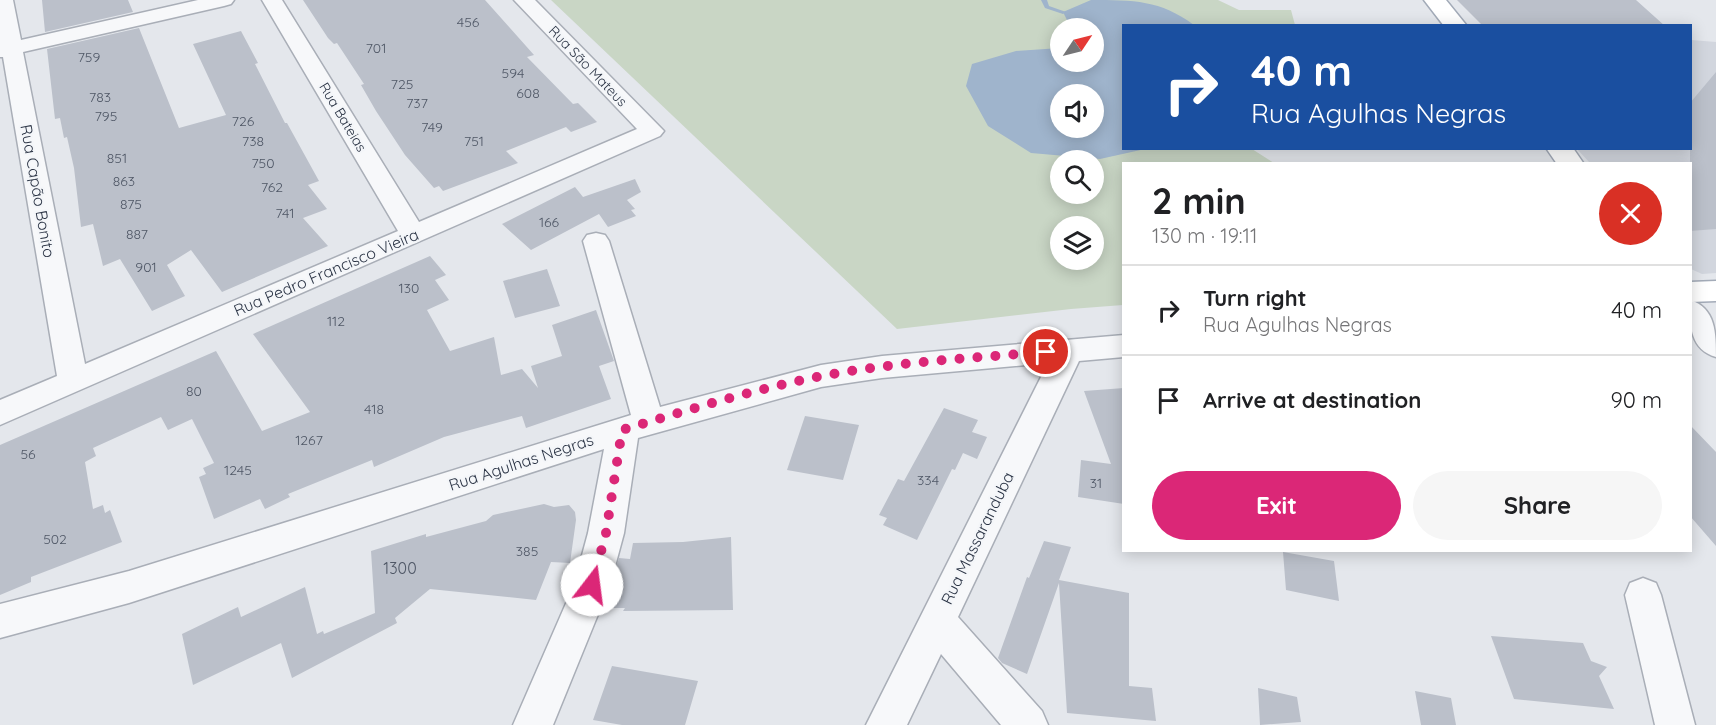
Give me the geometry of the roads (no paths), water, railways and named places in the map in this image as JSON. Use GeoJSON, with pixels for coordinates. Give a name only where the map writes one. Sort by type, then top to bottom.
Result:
{"type":"FeatureCollection","features":[{"type":"Feature","properties":{"kind":"main road"},"geometry":{"type":"LineString","coordinates":[[1435,0],[1454,24]]}},
{"type":"Feature","properties":{"kind":"main road"},"geometry":{"type":"LineString","coordinates":[[1692,292],[1716,291]]}},
{"type":"Feature","properties":{"kind":"street","name":"Rua Capão Bonito"},"geometry":{"type":"LineString","coordinates":[[3,0],[6,50],[73,381]]}},
{"type":"Feature","properties":{"kind":"street"},"geometry":{"type":"LineString","coordinates":[[6,50],[224,0]]}},
{"type":"Feature","properties":{"kind":"street","name":"Rua Bateias"},"geometry":{"type":"LineString","coordinates":[[273,0],[413,234]]}},
{"type":"Feature","properties":{"kind":"street","name":"Rua São Mateus"},"geometry":{"type":"LineString","coordinates":[[524,0],[652,131]]}},
{"type":"Feature","properties":{"kind":"street","name":"Rua Pedro Francisco Vieira"},"geometry":{"type":"LineString","coordinates":[[0,413],[652,131]]}},
{"type":"Feature","properties":{"kind":"street"},"geometry":{"type":"LineString","coordinates":[[532,725],[592,585],[636,426],[596,241]]}},
{"type":"Feature","properties":{"kind":"street"},"geometry":{"type":"LineString","coordinates":[[1692,313],[1716,346]]}},
{"type":"Feature","properties":{"kind":"street","name":"Rua Agulhas Negras"},"geometry":{"type":"LineString","coordinates":[[0,621],[129,587],[636,426],[763,390],[821,376],[912,363],[1122,346]]}},
{"type":"Feature","properties":{"kind":"street","name":"Rua Massaranduba"},"geometry":{"type":"LineString","coordinates":[[886,725],[1069,351]]}},
{"type":"Feature","properties":{"kind":"street"},"geometry":{"type":"LineString","coordinates":[[1643,595],[1675,725]]}},
{"type":"Feature","properties":{"kind":"street"},"geometry":{"type":"LineString","coordinates":[[937,621],[1028,725]]}},
{"type":"Feature","properties":{"kind":"water"},"geometry":{"type":"Polygon","coordinates":[[[1091,0],[1146,3],[1170,11],[1192,24],[1122,24],[1122,150],[1140,150],[1104,158],[1104,150],[1050,150],[1050,155],[1031,153],[988,126],[966,86],[972,64],[1016,51],[1050,49],[1050,72],[1104,72],[1104,18],[1066,18],[1063,12],[1091,0]]]}},
{"type":"Feature","properties":{"kind":"waterway"},"geometry":{"type":"LineString","coordinates":[[1044,0],[1047,7],[1063,12]]}}]}
